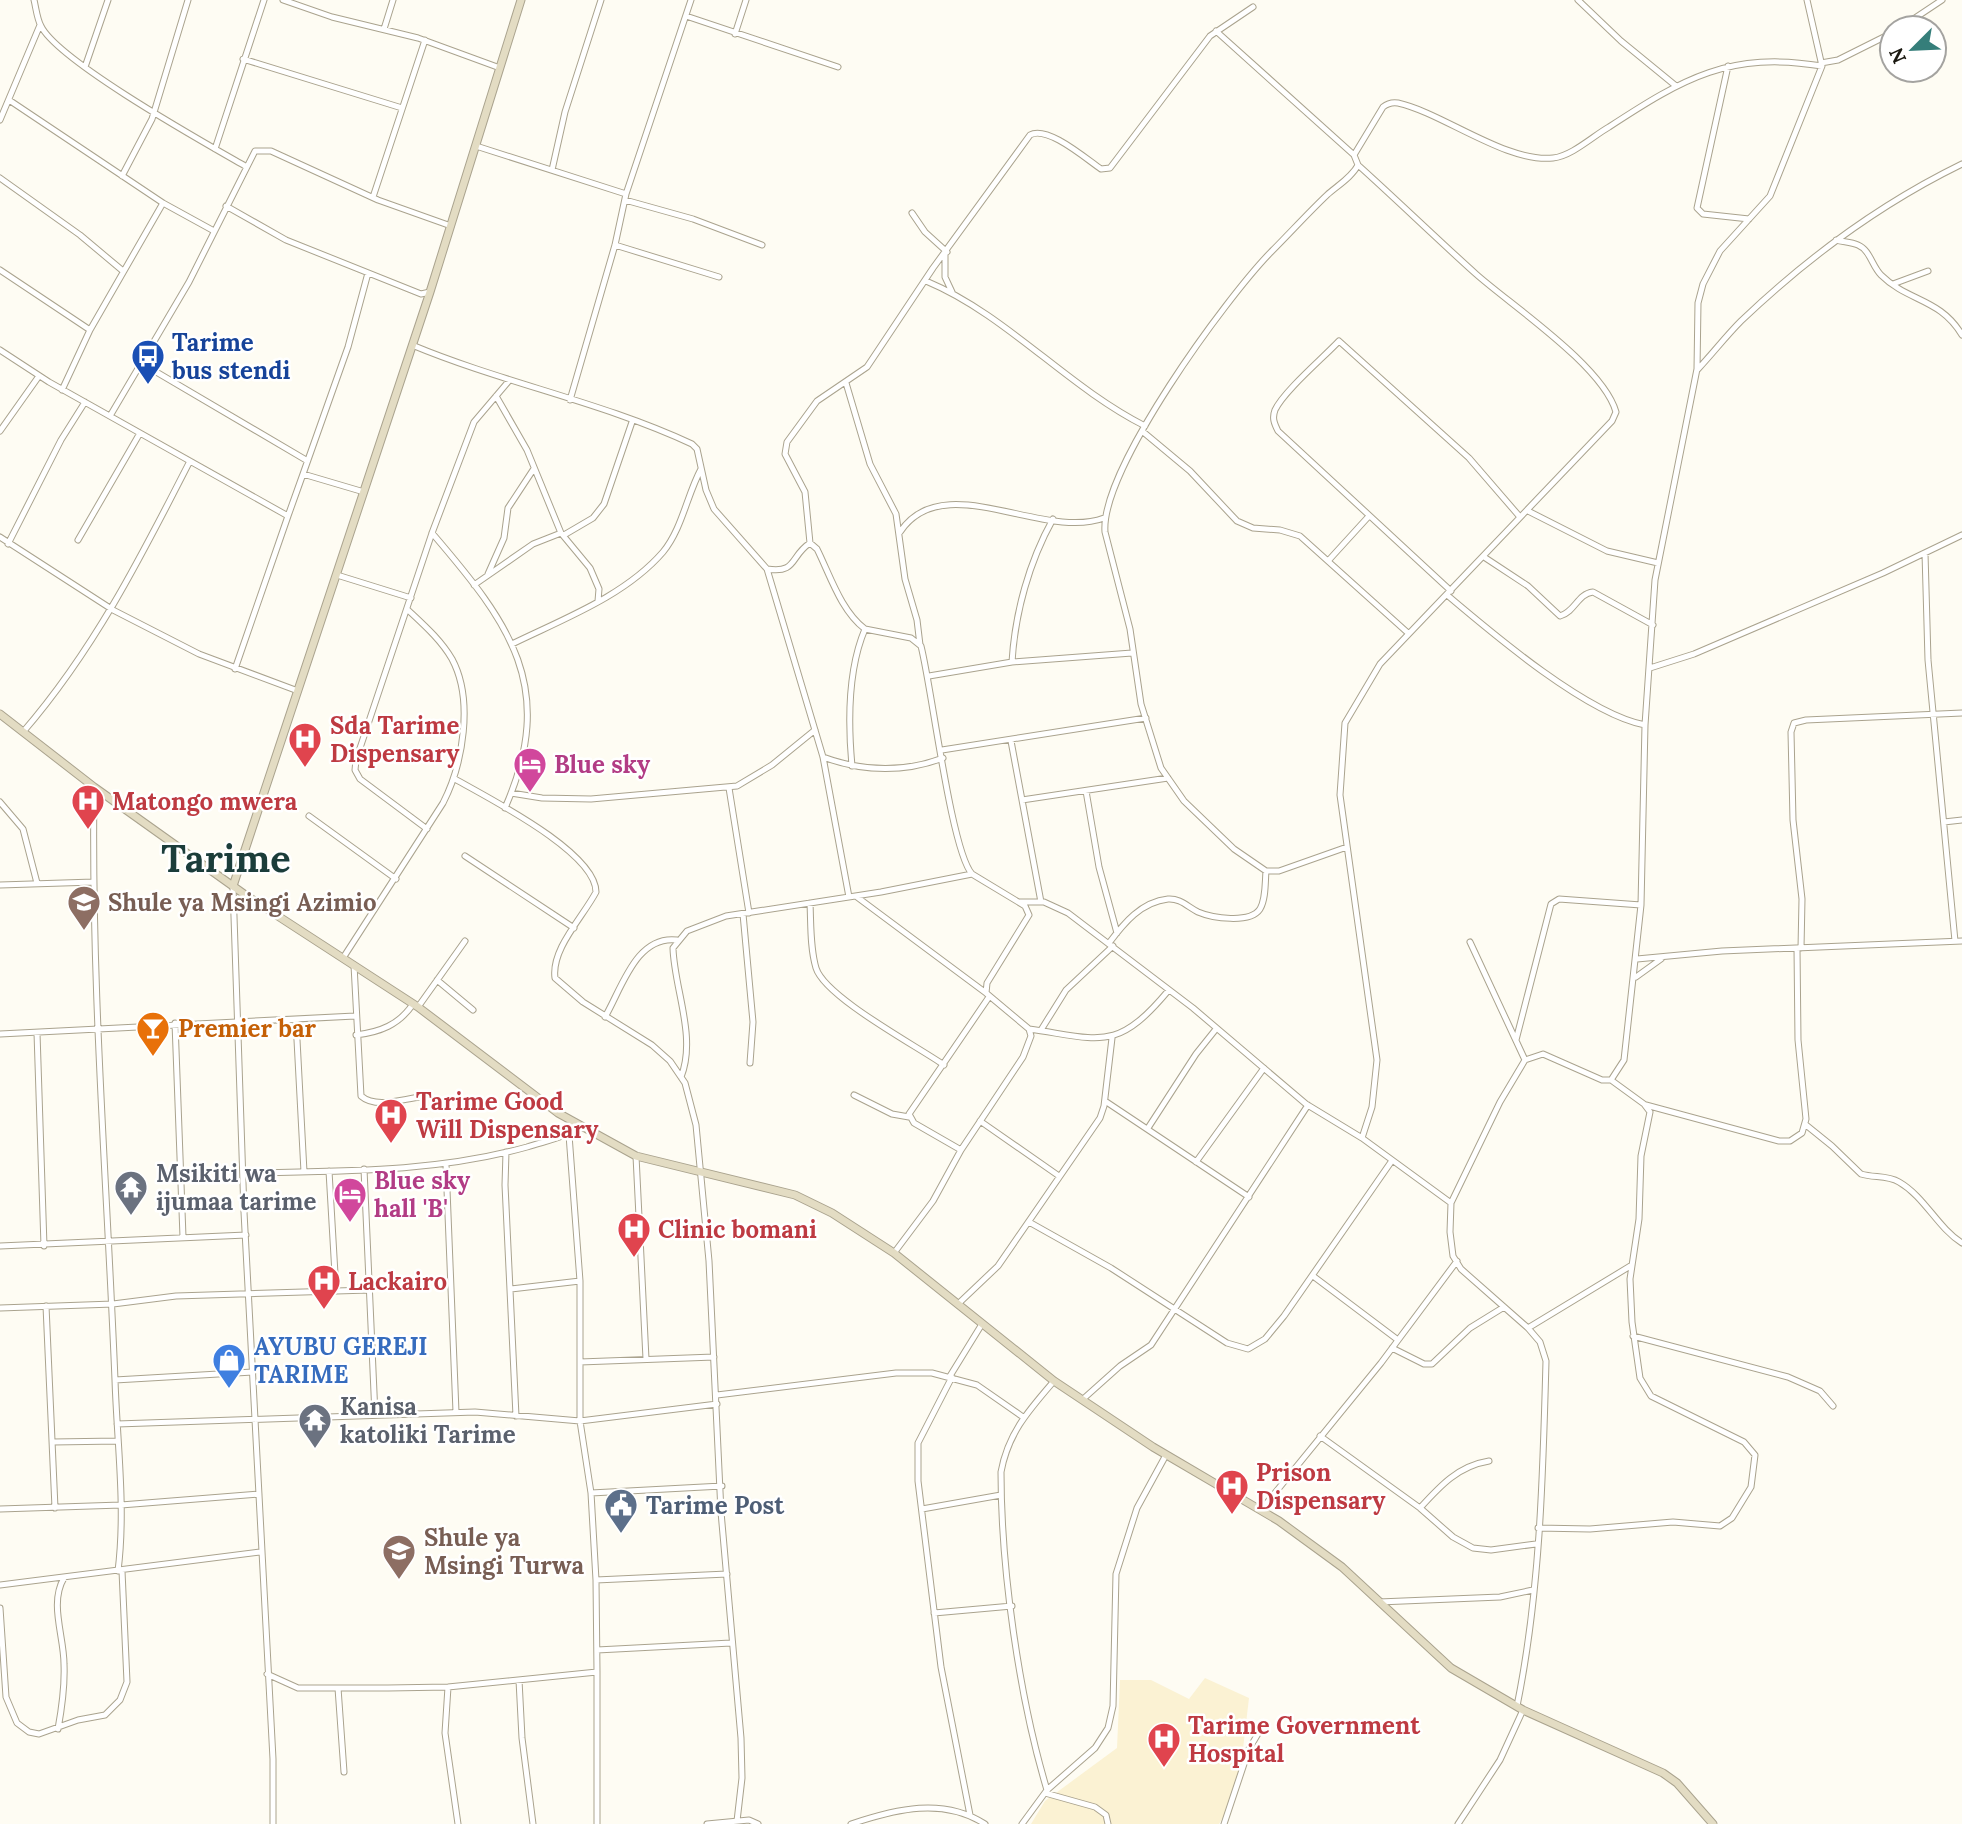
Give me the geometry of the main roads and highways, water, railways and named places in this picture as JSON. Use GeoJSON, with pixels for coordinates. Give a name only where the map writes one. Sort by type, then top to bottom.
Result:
{"type":"FeatureCollection","features":[{"type":"Feature","properties":{"kind":"main road"},"geometry":{"type":"LineString","coordinates":[[233,886],[365,492],[521,0]]}},
{"type":"Feature","properties":{"kind":"main road"},"geometry":{"type":"LineString","coordinates":[[0,714],[94,788],[233,886],[415,1006],[486,1061],[582,1128],[636,1157],[701,1170],[795,1195],[832,1213],[894,1253],[1054,1381],[1166,1455],[1261,1510],[1342,1567],[1451,1668],[1520,1708],[1663,1773],[1678,1783],[1713,1824]]}},
{"type":"Feature","properties":{"kind":"place","name":"Tarime bus stendi"},"geometry":{"type":"Point","coordinates":[148,386]}},
{"type":"Feature","properties":{"kind":"place","name":"Sda Tarime Dispensary"},"geometry":{"type":"Point","coordinates":[305,769]}},
{"type":"Feature","properties":{"kind":"place","name":"Blue sky"},"geometry":{"type":"Point","coordinates":[530,794]}},
{"type":"Feature","properties":{"kind":"place","name":"Matongo mwera"},"geometry":{"type":"Point","coordinates":[88,831]}},
{"type":"Feature","properties":{"kind":"place","name":"Shule ya Msingi Azimio"},"geometry":{"type":"Point","coordinates":[84,932]}},
{"type":"Feature","properties":{"kind":"place","name":"Premier bar"},"geometry":{"type":"Point","coordinates":[153,1058]}},
{"type":"Feature","properties":{"kind":"place","name":"Tarime Good Will Dispensary"},"geometry":{"type":"Point","coordinates":[391,1145]}},
{"type":"Feature","properties":{"kind":"place","name":"Msikiti wa ijumaa tarime"},"geometry":{"type":"Point","coordinates":[131,1217]}},
{"type":"Feature","properties":{"kind":"place","name":"Blue sky hall 'B'"},"geometry":{"type":"Point","coordinates":[350,1224]}},
{"type":"Feature","properties":{"kind":"place","name":"Clinic bomani"},"geometry":{"type":"Point","coordinates":[634,1259]}},
{"type":"Feature","properties":{"kind":"place","name":"Lackairo"},"geometry":{"type":"Point","coordinates":[324,1311]}},
{"type":"Feature","properties":{"kind":"place","name":"AYUBU GEREJI TARIME"},"geometry":{"type":"Point","coordinates":[229,1390]}},
{"type":"Feature","properties":{"kind":"place","name":"Kanisa katoliki Tarime"},"geometry":{"type":"Point","coordinates":[315,1450]}},
{"type":"Feature","properties":{"kind":"place","name":"Prison Dispensary"},"geometry":{"type":"Point","coordinates":[1232,1516]}},
{"type":"Feature","properties":{"kind":"place","name":"Tarime Post"},"geometry":{"type":"Point","coordinates":[621,1535]}},
{"type":"Feature","properties":{"kind":"place","name":"Shule ya Msingi Turwa"},"geometry":{"type":"Point","coordinates":[399,1581]}},
{"type":"Feature","properties":{"kind":"place","name":"Tarime Government Hospital"},"geometry":{"type":"Point","coordinates":[1164,1769]}},
{"type":"Feature","properties":{"kind":"district","name":"Tarime"},"geometry":{"type":"Point","coordinates":[226,858]}}]}
